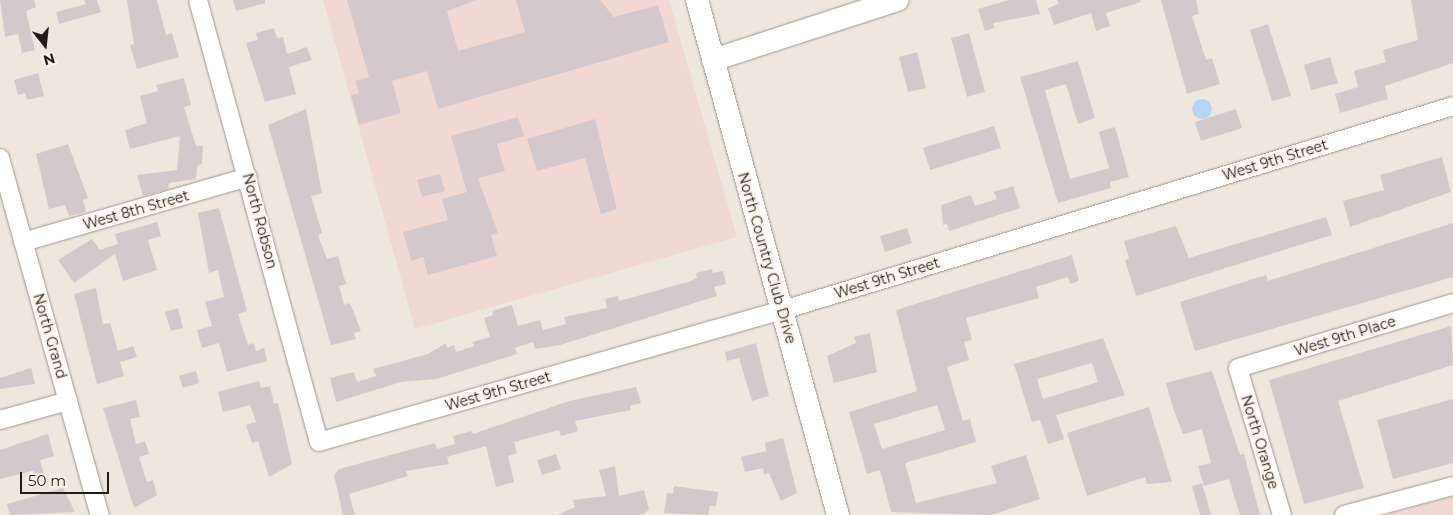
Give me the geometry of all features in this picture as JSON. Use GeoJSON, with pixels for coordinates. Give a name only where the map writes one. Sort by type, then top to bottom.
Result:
{"type":"FeatureCollection","features":[{"type":"Feature","properties":{"kind":"main road","name":"North Country Club Drive"},"geometry":{"type":"LineString","coordinates":[[696,0],[838,515]]}},
{"type":"Feature","properties":{"kind":"main road"},"geometry":{"type":"LineString","coordinates":[[713,60],[898,0]]}},
{"type":"Feature","properties":{"kind":"street","name":"North Robson"},"geometry":{"type":"LineString","coordinates":[[198,0],[319,442]]}},
{"type":"Feature","properties":{"kind":"street","name":"West 9th Street"},"geometry":{"type":"LineString","coordinates":[[319,442],[782,310],[1453,106]]}},
{"type":"Feature","properties":{"kind":"street","name":"North Grand"},"geometry":{"type":"LineString","coordinates":[[1,162],[100,515]]}},
{"type":"Feature","properties":{"kind":"street","name":"West 8th Street"},"geometry":{"type":"LineString","coordinates":[[24,242],[248,177]]}},
{"type":"Feature","properties":{"kind":"street","name":"West 9th Place"},"geometry":{"type":"LineString","coordinates":[[1238,368],[1453,303]]}},
{"type":"Feature","properties":{"kind":"street","name":"North Orange"},"geometry":{"type":"LineString","coordinates":[[1238,368],[1282,515]]}},
{"type":"Feature","properties":{"kind":"street"},"geometry":{"type":"LineString","coordinates":[[0,420],[68,401]]}},
{"type":"Feature","properties":{"kind":"street"},"geometry":{"type":"LineString","coordinates":[[1344,515],[1453,486]]}},
{"type":"Feature","properties":{"kind":"shaded area"},"geometry":{"type":"Polygon","coordinates":[[[323,0],[669,0],[737,237],[415,329],[323,0]]]}},
{"type":"Feature","properties":{"kind":"shaded area"},"geometry":{"type":"Polygon","coordinates":[[[1453,496],[1453,515],[1386,515],[1453,496]]]}},
{"type":"Feature","properties":{"kind":"water"},"geometry":{"type":"Polygon","coordinates":[[[1202,99],[1209,102],[1212,109],[1209,116],[1202,119],[1195,116],[1192,109],[1195,102],[1202,99]]]}},
{"type":"Feature","properties":{"kind":"building"},"geometry":{"type":"Polygon","coordinates":[[[0,0],[34,0],[36,7],[26,11],[35,50],[22,53],[18,34],[5,37],[0,0]]]}},
{"type":"Feature","properties":{"kind":"building"},"geometry":{"type":"Polygon","coordinates":[[[84,0],[97,0],[101,12],[59,24],[56,12],[86,4],[84,0]]]}},
{"type":"Feature","properties":{"kind":"building"},"geometry":{"type":"Polygon","coordinates":[[[127,0],[157,0],[166,35],[172,33],[179,57],[137,69],[130,45],[134,44],[127,0]]]}},
{"type":"Feature","properties":{"kind":"building"},"geometry":{"type":"Polygon","coordinates":[[[233,0],[265,0],[265,3],[236,11],[233,0]]]}},
{"type":"Feature","properties":{"kind":"building"},"geometry":{"type":"Polygon","coordinates":[[[347,0],[477,0],[447,11],[458,51],[525,32],[516,0],[600,0],[614,17],[658,5],[669,42],[438,109],[427,71],[392,81],[401,113],[359,125],[351,95],[359,93],[355,81],[369,77],[347,0]]]}},
{"type":"Feature","properties":{"kind":"building"},"geometry":{"type":"Polygon","coordinates":[[[1009,0],[1036,0],[1040,14],[993,23],[994,28],[985,31],[978,9],[1009,0]]]}},
{"type":"Feature","properties":{"kind":"building"},"geometry":{"type":"Polygon","coordinates":[[[1057,0],[1140,0],[1141,2],[1106,13],[1110,26],[1096,31],[1091,13],[1054,25],[1048,8],[1059,4],[1057,0]]]}},
{"type":"Feature","properties":{"kind":"building"},"geometry":{"type":"Polygon","coordinates":[[[1161,0],[1196,0],[1199,14],[1192,16],[1206,60],[1212,58],[1220,84],[1187,94],[1161,0]]]}},
{"type":"Feature","properties":{"kind":"building"},"geometry":{"type":"Polygon","coordinates":[[[1411,0],[1453,0],[1453,63],[1385,86],[1388,99],[1340,113],[1335,94],[1358,87],[1354,71],[1386,62],[1383,50],[1418,40],[1411,0]]]}},
{"type":"Feature","properties":{"kind":"building"},"geometry":{"type":"Polygon","coordinates":[[[1268,24],[1291,96],[1272,101],[1250,30],[1268,24]]]}},
{"type":"Feature","properties":{"kind":"building"},"geometry":{"type":"Polygon","coordinates":[[[274,28],[277,38],[283,37],[287,54],[307,47],[312,60],[289,67],[296,94],[265,102],[246,43],[258,40],[256,33],[274,28]]]}},
{"type":"Feature","properties":{"kind":"building"},"geometry":{"type":"Polygon","coordinates":[[[969,33],[985,92],[967,97],[951,38],[969,33]]]}},
{"type":"Feature","properties":{"kind":"building"},"geometry":{"type":"Polygon","coordinates":[[[917,52],[926,88],[908,92],[899,57],[917,52]]]}},
{"type":"Feature","properties":{"kind":"building"},"geometry":{"type":"Polygon","coordinates":[[[1330,57],[1338,83],[1311,90],[1304,65],[1330,57]]]}},
{"type":"Feature","properties":{"kind":"building"},"geometry":{"type":"Polygon","coordinates":[[[1078,61],[1095,118],[1078,124],[1066,84],[1045,90],[1070,179],[1109,168],[1099,132],[1115,127],[1129,177],[1110,182],[1111,188],[1058,203],[1020,77],[1078,61]]]}},
{"type":"Feature","properties":{"kind":"building"},"geometry":{"type":"Polygon","coordinates":[[[38,73],[44,96],[27,100],[25,93],[18,95],[14,80],[38,73]]]}},
{"type":"Feature","properties":{"kind":"building"},"geometry":{"type":"Polygon","coordinates":[[[184,78],[191,105],[184,107],[196,146],[203,146],[202,164],[197,166],[196,179],[169,183],[168,189],[143,196],[137,175],[177,170],[180,136],[130,149],[125,130],[147,123],[140,96],[158,91],[156,85],[184,78]]]}},
{"type":"Feature","properties":{"kind":"building"},"geometry":{"type":"Polygon","coordinates":[[[306,109],[322,193],[311,196],[322,233],[318,235],[327,259],[338,256],[346,284],[339,286],[344,305],[350,303],[361,331],[354,333],[356,339],[331,345],[268,125],[306,109]]]}},
{"type":"Feature","properties":{"kind":"building"},"geometry":{"type":"Polygon","coordinates":[[[1236,109],[1242,128],[1201,141],[1195,122],[1236,109]]]}},
{"type":"Feature","properties":{"kind":"building"},"geometry":{"type":"Polygon","coordinates":[[[518,117],[524,136],[497,144],[505,171],[478,178],[498,233],[491,235],[497,256],[428,275],[423,257],[411,261],[403,232],[448,220],[442,199],[467,192],[451,136],[518,117]]]}},
{"type":"Feature","properties":{"kind":"building"},"geometry":{"type":"Polygon","coordinates":[[[595,119],[617,209],[601,214],[585,158],[537,171],[527,139],[595,119]]]}},
{"type":"Feature","properties":{"kind":"building"},"geometry":{"type":"Polygon","coordinates":[[[994,126],[1001,148],[930,170],[923,148],[994,126]]]}},
{"type":"Feature","properties":{"kind":"building"},"geometry":{"type":"Polygon","coordinates":[[[68,144],[88,198],[83,200],[86,212],[69,216],[65,205],[49,209],[36,154],[68,144]]]}},
{"type":"Feature","properties":{"kind":"building"},"geometry":{"type":"Polygon","coordinates":[[[1442,157],[1451,192],[1350,227],[1343,201],[1384,190],[1380,175],[1442,157]]]}},
{"type":"Feature","properties":{"kind":"building"},"geometry":{"type":"Polygon","coordinates":[[[440,174],[445,191],[422,197],[417,180],[440,174]]]}},
{"type":"Feature","properties":{"kind":"building"},"geometry":{"type":"Polygon","coordinates":[[[1013,186],[1020,208],[949,231],[947,224],[943,225],[941,205],[971,195],[975,206],[997,199],[994,192],[1013,186]]]}},
{"type":"Feature","properties":{"kind":"building"},"geometry":{"type":"Polygon","coordinates":[[[219,208],[247,311],[238,314],[248,345],[254,343],[256,351],[264,348],[267,361],[227,372],[219,343],[202,348],[197,330],[212,326],[205,302],[224,297],[218,270],[209,273],[198,213],[219,208]]]}},
{"type":"Feature","properties":{"kind":"building"},"geometry":{"type":"Polygon","coordinates":[[[1326,217],[1332,235],[1136,296],[1125,260],[1129,258],[1124,241],[1176,226],[1189,258],[1326,217]]]}},
{"type":"Feature","properties":{"kind":"building"},"geometry":{"type":"Polygon","coordinates":[[[157,222],[161,236],[148,240],[157,270],[123,281],[115,254],[74,283],[58,260],[92,239],[100,250],[118,244],[115,234],[157,222]]]}},
{"type":"Feature","properties":{"kind":"building"},"geometry":{"type":"Polygon","coordinates":[[[1453,223],[1453,277],[1195,351],[1180,302],[1266,275],[1268,281],[1453,223]]]}},
{"type":"Feature","properties":{"kind":"building"},"geometry":{"type":"Polygon","coordinates":[[[907,228],[912,243],[885,252],[880,236],[907,228]]]}},
{"type":"Feature","properties":{"kind":"building"},"geometry":{"type":"Polygon","coordinates":[[[1072,255],[1079,281],[1070,284],[1068,277],[1036,287],[1039,298],[966,318],[972,340],[964,342],[969,360],[947,367],[963,421],[970,419],[976,442],[905,463],[916,503],[997,483],[991,466],[1026,455],[1040,499],[991,515],[891,512],[880,470],[867,474],[849,412],[917,391],[896,310],[1072,255]],[[937,405],[874,424],[882,449],[945,430],[937,405]]]}},
{"type":"Feature","properties":{"kind":"building"},"geometry":{"type":"Polygon","coordinates":[[[712,269],[713,273],[723,271],[726,284],[714,287],[717,296],[560,345],[535,349],[533,342],[515,348],[517,354],[436,379],[401,382],[336,402],[330,378],[354,372],[357,382],[376,376],[373,369],[428,354],[446,343],[447,348],[454,345],[456,352],[474,346],[472,342],[490,337],[484,318],[493,315],[492,311],[512,305],[518,326],[540,320],[543,330],[566,324],[564,317],[607,308],[605,299],[618,296],[619,301],[688,282],[697,278],[696,273],[712,269]]]}},
{"type":"Feature","properties":{"kind":"building"},"geometry":{"type":"Polygon","coordinates":[[[96,288],[103,324],[110,323],[118,351],[133,346],[137,357],[120,362],[124,376],[97,384],[74,294],[96,288]]]}},
{"type":"Feature","properties":{"kind":"building"},"geometry":{"type":"Polygon","coordinates":[[[178,308],[183,328],[171,331],[165,312],[178,308]]]}},
{"type":"Feature","properties":{"kind":"building"},"geometry":{"type":"Polygon","coordinates":[[[1451,326],[1453,365],[1338,401],[1364,488],[1304,504],[1269,380],[1451,326]]]}},
{"type":"Feature","properties":{"kind":"building"},"geometry":{"type":"Polygon","coordinates":[[[870,333],[877,372],[834,383],[827,356],[856,343],[854,337],[870,333]]]}},
{"type":"Feature","properties":{"kind":"building"},"geometry":{"type":"Polygon","coordinates":[[[1103,338],[1125,395],[1056,415],[1064,439],[1048,444],[1040,420],[1032,422],[1014,364],[1103,338]],[[1092,363],[1037,379],[1043,399],[1098,382],[1092,363]]]}},
{"type":"Feature","properties":{"kind":"building"},"geometry":{"type":"Polygon","coordinates":[[[756,343],[769,396],[752,401],[739,358],[727,361],[725,352],[756,343]]]}},
{"type":"Feature","properties":{"kind":"building"},"geometry":{"type":"Polygon","coordinates":[[[31,368],[35,384],[0,389],[0,378],[31,368]]]}},
{"type":"Feature","properties":{"kind":"building"},"geometry":{"type":"Polygon","coordinates":[[[196,371],[199,383],[183,388],[179,376],[196,371]]]}},
{"type":"Feature","properties":{"kind":"building"},"geometry":{"type":"Polygon","coordinates":[[[1212,371],[1240,455],[1244,454],[1260,515],[1240,515],[1229,479],[1204,486],[1198,466],[1211,463],[1202,429],[1183,434],[1173,408],[1166,383],[1212,371]]]}},
{"type":"Feature","properties":{"kind":"building"},"geometry":{"type":"Polygon","coordinates":[[[259,381],[261,388],[270,386],[274,404],[278,403],[292,464],[269,477],[258,441],[252,443],[246,425],[256,422],[250,405],[223,412],[218,392],[259,381]]]}},
{"type":"Feature","properties":{"kind":"building"},"geometry":{"type":"Polygon","coordinates":[[[636,387],[641,403],[630,406],[631,410],[575,421],[578,431],[561,436],[559,430],[514,442],[517,453],[508,456],[514,482],[496,487],[486,446],[447,457],[449,464],[406,471],[408,476],[349,494],[355,515],[343,515],[334,475],[339,469],[435,443],[437,449],[455,444],[453,436],[472,431],[473,434],[569,401],[636,387]]]}},
{"type":"Feature","properties":{"kind":"building"},"geometry":{"type":"Polygon","coordinates":[[[1453,399],[1453,463],[1393,479],[1377,420],[1453,399]]]}},
{"type":"Feature","properties":{"kind":"building"},"geometry":{"type":"Polygon","coordinates":[[[136,400],[140,417],[130,419],[136,444],[145,441],[149,454],[139,457],[147,482],[153,480],[157,495],[134,508],[103,408],[136,400]]]}},
{"type":"Feature","properties":{"kind":"building"},"geometry":{"type":"Polygon","coordinates":[[[1149,407],[1172,482],[1147,484],[1145,477],[1087,496],[1067,433],[1149,407]]]}},
{"type":"Feature","properties":{"kind":"building"},"geometry":{"type":"Polygon","coordinates":[[[48,434],[54,456],[40,460],[44,474],[33,477],[32,471],[0,479],[0,450],[48,434]]]}},
{"type":"Feature","properties":{"kind":"building"},"geometry":{"type":"Polygon","coordinates":[[[783,438],[797,493],[781,501],[769,473],[764,474],[763,468],[745,472],[741,457],[766,451],[765,443],[783,438]]]}},
{"type":"Feature","properties":{"kind":"building"},"geometry":{"type":"Polygon","coordinates":[[[556,454],[561,469],[542,475],[537,460],[556,454]]]}},
{"type":"Feature","properties":{"kind":"building"},"geometry":{"type":"Polygon","coordinates":[[[615,466],[619,496],[644,490],[649,510],[641,515],[557,515],[575,507],[573,500],[606,496],[599,470],[615,466]]]}},
{"type":"Feature","properties":{"kind":"building"},"geometry":{"type":"Polygon","coordinates":[[[1202,483],[1211,515],[1200,515],[1192,486],[1202,483]]]}},
{"type":"Feature","properties":{"kind":"building"},"geometry":{"type":"Polygon","coordinates":[[[674,486],[718,492],[716,506],[710,506],[708,515],[664,513],[667,493],[673,494],[674,486]]]}},
{"type":"Feature","properties":{"kind":"building"},"geometry":{"type":"Polygon","coordinates":[[[63,488],[75,512],[10,515],[7,504],[63,488]]]}}]}
